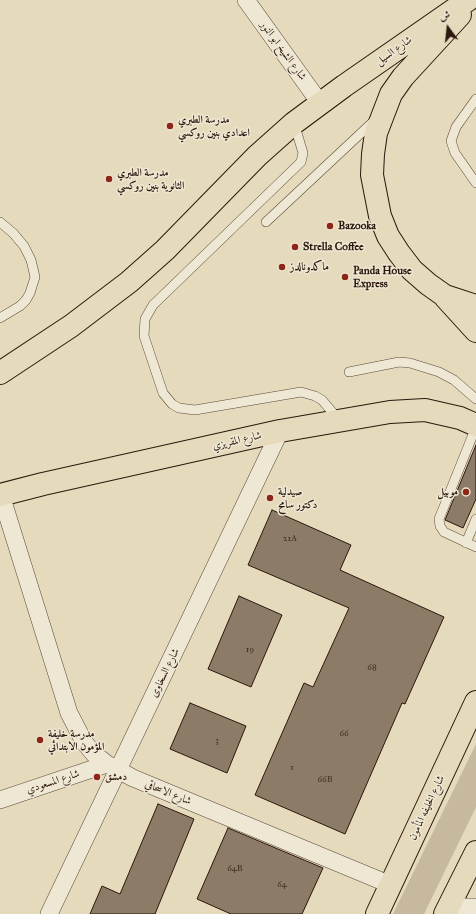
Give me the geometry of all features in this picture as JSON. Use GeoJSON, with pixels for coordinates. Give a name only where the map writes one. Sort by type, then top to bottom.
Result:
{"type":"FeatureCollection","features":[{"type":"Feature","properties":{"kind":"main road","name":"شارع السيل"},"geometry":{"type":"LineString","coordinates":[[320,103],[468,0]]}},
{"type":"Feature","properties":{"kind":"main road"},"geometry":{"type":"LineString","coordinates":[[473,0],[403,77],[391,94],[376,133],[373,154],[373,182],[380,216],[388,236],[412,270],[428,284],[476,318]]}},
{"type":"Feature","properties":{"kind":"main road"},"geometry":{"type":"LineString","coordinates":[[0,373],[71,326],[129,282],[165,250],[257,156],[294,123],[320,103]]}},
{"type":"Feature","properties":{"kind":"main road"},"geometry":{"type":"LineString","coordinates":[[445,296],[476,306]]}},
{"type":"Feature","properties":{"kind":"main road"},"geometry":{"type":"LineString","coordinates":[[445,296],[476,331]]}},
{"type":"Feature","properties":{"kind":"main road","name":"شارع المقريزي"},"geometry":{"type":"LineString","coordinates":[[0,495],[51,482],[280,431],[390,412],[426,410],[460,418],[476,426]]}},
{"type":"Feature","properties":{"kind":"main road","name":"شارع الخليفه المأمون"},"geometry":{"type":"LineString","coordinates":[[377,914],[476,702]]}},
{"type":"Feature","properties":{"kind":"main road"},"geometry":{"type":"LineString","coordinates":[[446,911],[476,852]]}},
{"type":"Feature","properties":{"kind":"street","name":"شارع الشيخ ابو النور"},"geometry":{"type":"LineString","coordinates":[[246,0],[320,103]]}},
{"type":"Feature","properties":{"kind":"street","name":"شارع السخاوى"},"geometry":{"type":"LineString","coordinates":[[49,914],[112,768],[280,431]]}},
{"type":"Feature","properties":{"kind":"street","name":"شارع الاسحاقي"},"geometry":{"type":"LineString","coordinates":[[0,495],[70,713],[84,742],[94,754],[112,768],[391,885]]}},
{"type":"Feature","properties":{"kind":"street","name":"شارع المسعودي"},"geometry":{"type":"LineString","coordinates":[[0,800],[112,768]]}},
{"type":"Feature","properties":{"kind":"street"},"geometry":{"type":"LineString","coordinates":[[446,911],[476,907]]}},
{"type":"Feature","properties":{"kind":"lane"},"geometry":{"type":"LineString","coordinates":[[476,99],[456,127],[451,141],[455,152],[476,183]]}},
{"type":"Feature","properties":{"kind":"lane"},"geometry":{"type":"LineString","coordinates":[[266,222],[383,113]]}},
{"type":"Feature","properties":{"kind":"lane"},"geometry":{"type":"LineString","coordinates":[[294,123],[303,153],[300,162],[153,305],[145,319],[144,336],[163,393],[172,404],[179,408],[195,410],[301,392],[315,396],[322,400],[340,421]]}},
{"type":"Feature","properties":{"kind":"lane"},"geometry":{"type":"LineString","coordinates":[[0,222],[13,233],[24,246],[31,260],[34,277],[30,293],[26,300],[20,306],[0,318]]}},
{"type":"Feature","properties":{"kind":"lane"},"geometry":{"type":"LineString","coordinates":[[349,372],[399,362],[410,363],[439,372],[454,380],[476,399]]}},
{"type":"Feature","properties":{"kind":"lane"},"geometry":{"type":"LineString","coordinates":[[476,426],[439,519],[440,526],[444,532],[476,547]]}},
{"type":"Feature","properties":{"kind":"lane"},"geometry":{"type":"LineString","coordinates":[[466,543],[476,519]]}},
{"type":"Feature","properties":{"kind":"shaded area"},"geometry":{"type":"Polygon","coordinates":[[[476,744],[476,807],[424,914],[393,914],[476,744]]]}},
{"type":"Feature","properties":{"kind":"building"},"geometry":{"type":"Polygon","coordinates":[[[476,445],[476,499],[463,528],[445,520],[476,445]]]}},
{"type":"Feature","properties":{"kind":"building"},"geometry":{"type":"Polygon","coordinates":[[[272,510],[351,545],[340,570],[444,617],[405,704],[402,703],[345,834],[255,795],[304,683],[313,687],[349,608],[248,565],[272,510]]]}},
{"type":"Feature","properties":{"kind":"building"},"geometry":{"type":"Polygon","coordinates":[[[239,596],[282,615],[251,687],[208,669],[239,596]]]}},
{"type":"Feature","properties":{"kind":"building"},"geometry":{"type":"Polygon","coordinates":[[[190,703],[246,726],[227,773],[170,749],[190,703]]]}},
{"type":"Feature","properties":{"kind":"building"},"geometry":{"type":"Polygon","coordinates":[[[158,804],[194,819],[155,914],[90,914],[102,886],[120,894],[158,804]]]}},
{"type":"Feature","properties":{"kind":"building"},"geometry":{"type":"Polygon","coordinates":[[[228,828],[323,868],[302,914],[231,914],[197,899],[228,828]]]}},
{"type":"Feature","properties":{"kind":"place","name":"مدرسة الطبري اعدادي بنين روكسي"},"geometry":{"type":"Point","coordinates":[170,126]}},
{"type":"Feature","properties":{"kind":"place","name":"مدرسة الطبري الثانوية بنين روكسي"},"geometry":{"type":"Point","coordinates":[109,179]}},
{"type":"Feature","properties":{"kind":"place","name":"Bazooka"},"geometry":{"type":"Point","coordinates":[330,226]}},
{"type":"Feature","properties":{"kind":"place","name":"Strella Coffee"},"geometry":{"type":"Point","coordinates":[295,247]}},
{"type":"Feature","properties":{"kind":"place","name":"ماكدونالدز"},"geometry":{"type":"Point","coordinates":[282,267]}},
{"type":"Feature","properties":{"kind":"place","name":"Panda House Express"},"geometry":{"type":"Point","coordinates":[345,277]}},
{"type":"Feature","properties":{"kind":"place","name":"موبيل"},"geometry":{"type":"Point","coordinates":[466,492]}},
{"type":"Feature","properties":{"kind":"place","name":"صيدلية دكتور سامح"},"geometry":{"type":"Point","coordinates":[270,498]}},
{"type":"Feature","properties":{"kind":"place","name":"مدرسة خليفة المؤمون الابتدائي"},"geometry":{"type":"Point","coordinates":[40,740]}},
{"type":"Feature","properties":{"kind":"place","name":"دمشق"},"geometry":{"type":"Point","coordinates":[97,777]}}]}
